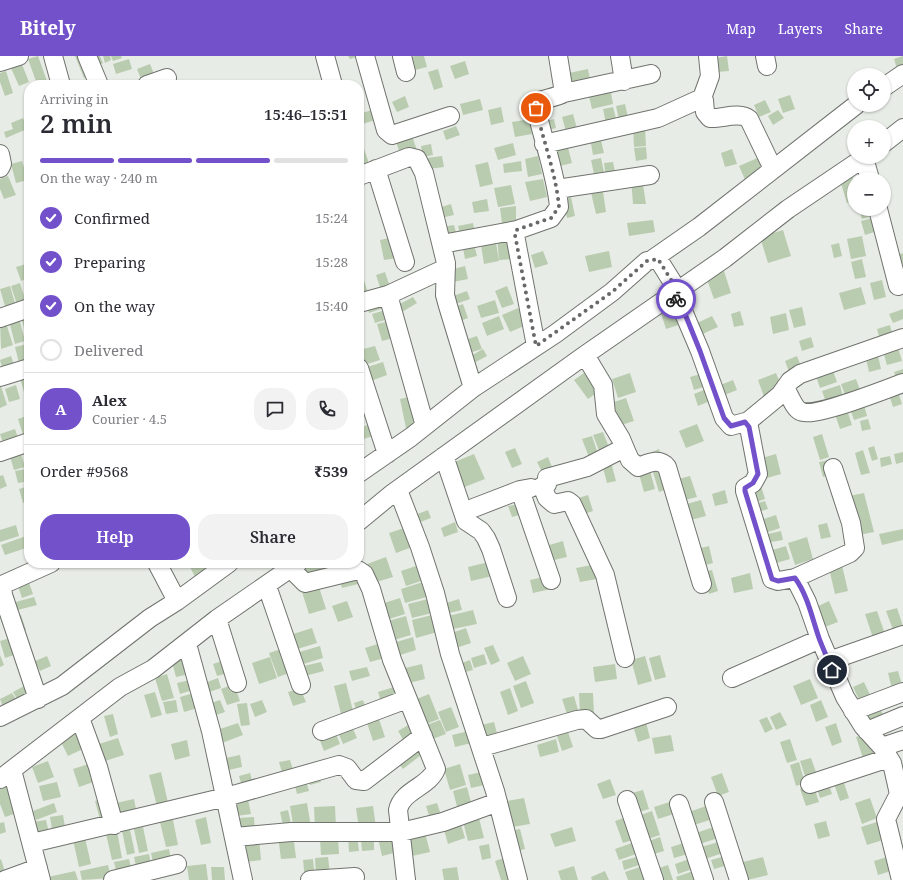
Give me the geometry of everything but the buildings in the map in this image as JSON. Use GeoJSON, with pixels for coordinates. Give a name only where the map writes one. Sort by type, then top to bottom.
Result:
{"type":"FeatureCollection","features":[{"type":"Feature","properties":{"kind":"street"},"geometry":{"type":"LineString","coordinates":[[0,62],[19,56]]}},
{"type":"Feature","properties":{"kind":"street"},"geometry":{"type":"LineString","coordinates":[[53,56],[60,80]]}},
{"type":"Feature","properties":{"kind":"street"},"geometry":{"type":"LineString","coordinates":[[87,56],[97,80]]}},
{"type":"Feature","properties":{"kind":"street"},"geometry":{"type":"LineString","coordinates":[[325,56],[332,80]]}},
{"type":"Feature","properties":{"kind":"street"},"geometry":{"type":"LineString","coordinates":[[365,56],[386,130],[392,135],[450,116]]}},
{"type":"Feature","properties":{"kind":"street"},"geometry":{"type":"LineString","coordinates":[[558,56],[564,93]]}},
{"type":"Feature","properties":{"kind":"street"},"geometry":{"type":"LineString","coordinates":[[620,56],[624,81]]}},
{"type":"Feature","properties":{"kind":"street"},"geometry":{"type":"LineString","coordinates":[[544,144],[658,118],[702,98],[710,76],[708,56]]}},
{"type":"Feature","properties":{"kind":"street"},"geometry":{"type":"LineString","coordinates":[[442,244],[516,230],[551,218],[555,214],[559,207],[557,190],[544,144],[537,102],[564,93],[651,74]]}},
{"type":"Feature","properties":{"kind":"street"},"geometry":{"type":"LineString","coordinates":[[891,82],[903,74]]}},
{"type":"Feature","properties":{"kind":"street"},"geometry":{"type":"LineString","coordinates":[[161,80],[167,78]]}},
{"type":"Feature","properties":{"kind":"street"},"geometry":{"type":"LineString","coordinates":[[702,98],[704,100],[705,112],[710,118],[739,115],[746,116],[749,119],[773,169]]}},
{"type":"Feature","properties":{"kind":"street"},"geometry":{"type":"LineString","coordinates":[[364,470],[425,426],[472,388],[536,346],[612,292],[647,261],[655,259],[699,227],[847,112]]}},
{"type":"Feature","properties":{"kind":"street"},"geometry":{"type":"LineString","coordinates":[[891,137],[903,128]]}},
{"type":"Feature","properties":{"kind":"street"},"geometry":{"type":"LineString","coordinates":[[0,154],[2,164],[0,168]]}},
{"type":"Feature","properties":{"kind":"street"},"geometry":{"type":"LineString","coordinates":[[364,174],[409,157],[416,159],[424,173],[442,244],[446,268],[445,295],[472,388]]}},
{"type":"Feature","properties":{"kind":"street"},"geometry":{"type":"LineString","coordinates":[[364,517],[444,456],[474,437],[647,311],[674,289],[744,244],[788,209],[855,164]]}},
{"type":"Feature","properties":{"kind":"street"},"geometry":{"type":"LineString","coordinates":[[376,169],[405,262]]}},
{"type":"Feature","properties":{"kind":"street"},"geometry":{"type":"LineString","coordinates":[[557,190],[650,175]]}},
{"type":"Feature","properties":{"kind":"street"},"geometry":{"type":"LineString","coordinates":[[880,216],[898,286]]}},
{"type":"Feature","properties":{"kind":"street"},"geometry":{"type":"LineString","coordinates":[[516,230],[516,243],[536,346]]}},
{"type":"Feature","properties":{"kind":"street"},"geometry":{"type":"LineString","coordinates":[[655,259],[674,289],[700,351],[724,418],[731,426],[746,423],[780,395],[790,382],[800,374],[903,338]]}},
{"type":"Feature","properties":{"kind":"street"},"geometry":{"type":"LineString","coordinates":[[364,302],[388,295],[446,268]]}},
{"type":"Feature","properties":{"kind":"street"},"geometry":{"type":"LineString","coordinates":[[388,295],[425,426]]}},
{"type":"Feature","properties":{"kind":"street"},"geometry":{"type":"LineString","coordinates":[[0,318],[24,310]]}},
{"type":"Feature","properties":{"kind":"street"},"geometry":{"type":"LineString","coordinates":[[585,355],[603,385],[606,414],[634,465],[638,467],[657,462],[667,467],[702,584]]}},
{"type":"Feature","properties":{"kind":"street"},"geometry":{"type":"LineString","coordinates":[[0,377],[24,370]]}},
{"type":"Feature","properties":{"kind":"street"},"geometry":{"type":"LineString","coordinates":[[364,383],[387,454]]}},
{"type":"Feature","properties":{"kind":"street"},"geometry":{"type":"LineString","coordinates":[[785,388],[799,411],[806,414],[836,407],[903,383]]}},
{"type":"Feature","properties":{"kind":"street"},"geometry":{"type":"LineString","coordinates":[[746,423],[749,427],[758,474],[753,483],[745,488],[745,491],[769,572],[774,581],[795,578],[850,553],[855,548],[851,523],[834,468]]}},
{"type":"Feature","properties":{"kind":"street"},"geometry":{"type":"LineString","coordinates":[[0,452],[24,444]]}},
{"type":"Feature","properties":{"kind":"street"},"geometry":{"type":"LineString","coordinates":[[548,484],[547,478],[554,475],[587,467],[622,449],[626,451]]}},
{"type":"Feature","properties":{"kind":"street"},"geometry":{"type":"LineString","coordinates":[[444,456],[466,521],[480,531],[488,543],[507,598]]}},
{"type":"Feature","properties":{"kind":"street"},"geometry":{"type":"LineString","coordinates":[[463,512],[520,490],[548,484]]}},
{"type":"Feature","properties":{"kind":"street"},"geometry":{"type":"LineString","coordinates":[[548,484],[542,486],[550,501],[554,504],[568,501],[572,504],[605,575],[625,658]]}},
{"type":"Feature","properties":{"kind":"street"},"geometry":{"type":"LineString","coordinates":[[398,490],[425,562],[450,654],[482,747],[518,880]]}},
{"type":"Feature","properties":{"kind":"street"},"geometry":{"type":"LineString","coordinates":[[520,490],[551,580]]}},
{"type":"Feature","properties":{"kind":"street"},"geometry":{"type":"LineString","coordinates":[[38,568],[1,582],[3,595],[38,699]]}},
{"type":"Feature","properties":{"kind":"street"},"geometry":{"type":"LineString","coordinates":[[161,568],[177,601]]}},
{"type":"Feature","properties":{"kind":"street"},"geometry":{"type":"LineString","coordinates":[[0,717],[62,686],[150,618],[177,601],[222,568]]}},
{"type":"Feature","properties":{"kind":"street"},"geometry":{"type":"LineString","coordinates":[[4,880],[40,874],[32,843],[6,774],[120,687],[153,669],[187,644],[217,619],[292,568]]}},
{"type":"Feature","properties":{"kind":"street"},"geometry":{"type":"LineString","coordinates":[[296,568],[305,583],[311,583],[358,570],[364,574],[371,589],[392,660],[436,769],[433,776],[404,798],[399,804],[398,810],[406,880]]}},
{"type":"Feature","properties":{"kind":"street"},"geometry":{"type":"LineString","coordinates":[[795,578],[807,602],[829,661],[853,711],[867,731],[886,753],[896,778],[899,794],[886,819],[901,873]]}},
{"type":"Feature","properties":{"kind":"street"},"geometry":{"type":"LineString","coordinates":[[267,586],[301,685]]}},
{"type":"Feature","properties":{"kind":"street"},"geometry":{"type":"LineString","coordinates":[[217,619],[237,683]]}},
{"type":"Feature","properties":{"kind":"street"},"geometry":{"type":"LineString","coordinates":[[829,661],[903,635]]}},
{"type":"Feature","properties":{"kind":"street"},"geometry":{"type":"LineString","coordinates":[[732,678],[820,639]]}},
{"type":"Feature","properties":{"kind":"street"},"geometry":{"type":"LineString","coordinates":[[187,644],[226,797],[243,880]]}},
{"type":"Feature","properties":{"kind":"street"},"geometry":{"type":"LineString","coordinates":[[853,711],[903,692]]}},
{"type":"Feature","properties":{"kind":"street"},"geometry":{"type":"LineString","coordinates":[[322,731],[407,699]]}},
{"type":"Feature","properties":{"kind":"street"},"geometry":{"type":"LineString","coordinates":[[482,747],[577,720],[586,719],[597,729],[601,729],[667,707]]}},
{"type":"Feature","properties":{"kind":"street"},"geometry":{"type":"LineString","coordinates":[[867,731],[903,716]]}},
{"type":"Feature","properties":{"kind":"street"},"geometry":{"type":"LineString","coordinates":[[80,718],[98,767],[114,825]]}},
{"type":"Feature","properties":{"kind":"street"},"geometry":{"type":"LineString","coordinates":[[32,843],[114,825],[226,797],[339,766],[346,768],[356,780],[364,781],[423,736]]}},
{"type":"Feature","properties":{"kind":"street"},"geometry":{"type":"LineString","coordinates":[[810,784],[886,753],[903,740]]}},
{"type":"Feature","properties":{"kind":"street"},"geometry":{"type":"LineString","coordinates":[[626,800],[654,880]]}},
{"type":"Feature","properties":{"kind":"street"},"geometry":{"type":"LineString","coordinates":[[235,837],[291,832],[401,832],[443,822],[498,802]]}},
{"type":"Feature","properties":{"kind":"street"},"geometry":{"type":"LineString","coordinates":[[714,802],[739,880]]}},
{"type":"Feature","properties":{"kind":"street"},"geometry":{"type":"LineString","coordinates":[[679,804],[704,880]]}},
{"type":"Feature","properties":{"kind":"street"},"geometry":{"type":"LineString","coordinates":[[886,819],[903,814]]}},
{"type":"Feature","properties":{"kind":"street"},"geometry":{"type":"LineString","coordinates":[[112,880],[177,864]]}},
{"type":"Feature","properties":{"kind":"street"},"geometry":{"type":"LineString","coordinates":[[310,880],[355,877]]}},
{"type":"Feature","properties":{"kind":"way so far"},"geometry":{"type":"LineString","coordinates":[[536,108],[557,190],[559,207],[551,218],[516,230],[515,235],[536,346],[555,334],[612,292],[647,261],[658,259],[678,291],[673,295],[676,299]]}},
{"type":"Feature","properties":{"kind":"route"},"geometry":{"type":"LineString","coordinates":[[676,299],[683,309],[700,351],[724,418],[731,426],[745,422],[749,427],[758,474],[757,480],[748,485],[745,488],[745,491],[769,572],[774,581],[795,578],[807,602],[832,670]]}}]}
